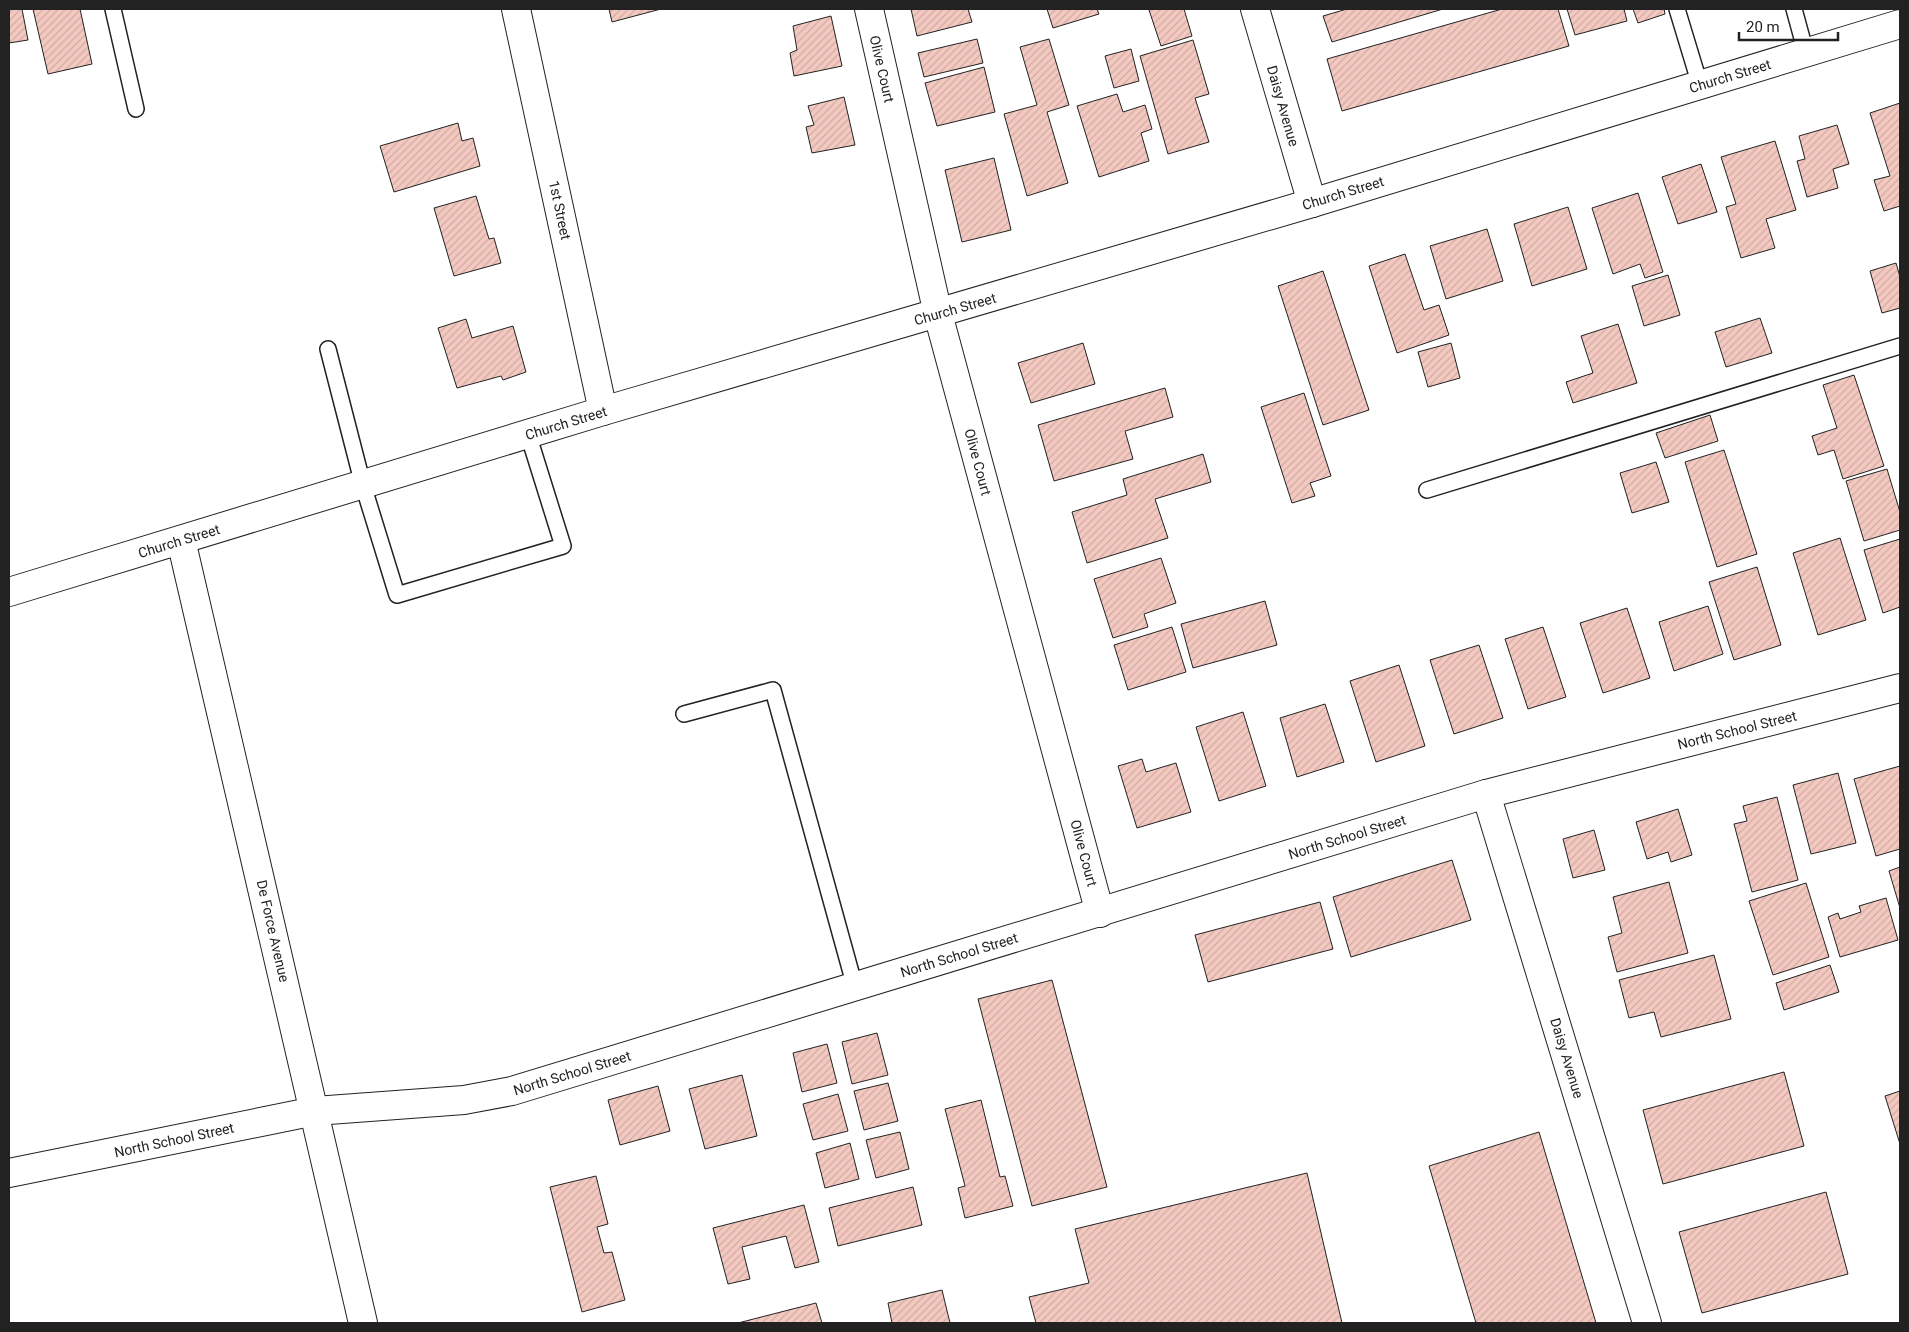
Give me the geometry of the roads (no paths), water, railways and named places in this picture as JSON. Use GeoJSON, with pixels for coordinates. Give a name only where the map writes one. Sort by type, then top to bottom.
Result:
{"type":"FeatureCollection","features":[{"type":"Feature","properties":{"kind":"street","name":"1st Street"},"geometry":{"type":"LineString","coordinates":[[516,9],[603,411]]}},
{"type":"Feature","properties":{"kind":"street","name":"Olive Court"},"geometry":{"type":"LineString","coordinates":[[869,9],[938,314],[1100,913]]}},
{"type":"Feature","properties":{"kind":"street","name":"Daisy Avenue"},"geometry":{"type":"LineString","coordinates":[[1254,9],[1312,203]]}},
{"type":"Feature","properties":{"kind":"street","name":"Church Street"},"geometry":{"type":"LineString","coordinates":[[9,592],[603,411],[1312,203],[1900,24]]}},
{"type":"Feature","properties":{"kind":"street","name":"De Force Avenue"},"geometry":{"type":"LineString","coordinates":[[181,540],[363,1323]]}},
{"type":"Feature","properties":{"kind":"street","name":"North School Street"},"geometry":{"type":"LineString","coordinates":[[9,1174],[315,1111],[464,1100],[512,1091],[1486,794],[1900,688]]}},
{"type":"Feature","properties":{"kind":"street","name":"Daisy Avenue"},"geometry":{"type":"LineString","coordinates":[[1486,794],[1648,1323]]}},
{"type":"Feature","properties":{"kind":"lane"},"geometry":{"type":"LineString","coordinates":[[113,9],[136,109]]}},
{"type":"Feature","properties":{"kind":"lane"},"geometry":{"type":"LineString","coordinates":[[1677,9],[1700,85]]}},
{"type":"Feature","properties":{"kind":"lane"},"geometry":{"type":"LineString","coordinates":[[1794,9],[1806,53]]}},
{"type":"Feature","properties":{"kind":"lane"},"geometry":{"type":"LineString","coordinates":[[1427,490],[1900,346]]}},
{"type":"Feature","properties":{"kind":"lane"},"geometry":{"type":"LineString","coordinates":[[328,349],[363,485],[397,594],[562,546],[528,434]]}},
{"type":"Feature","properties":{"kind":"lane"},"geometry":{"type":"LineString","coordinates":[[684,714],[773,690],[855,987]]}}]}
